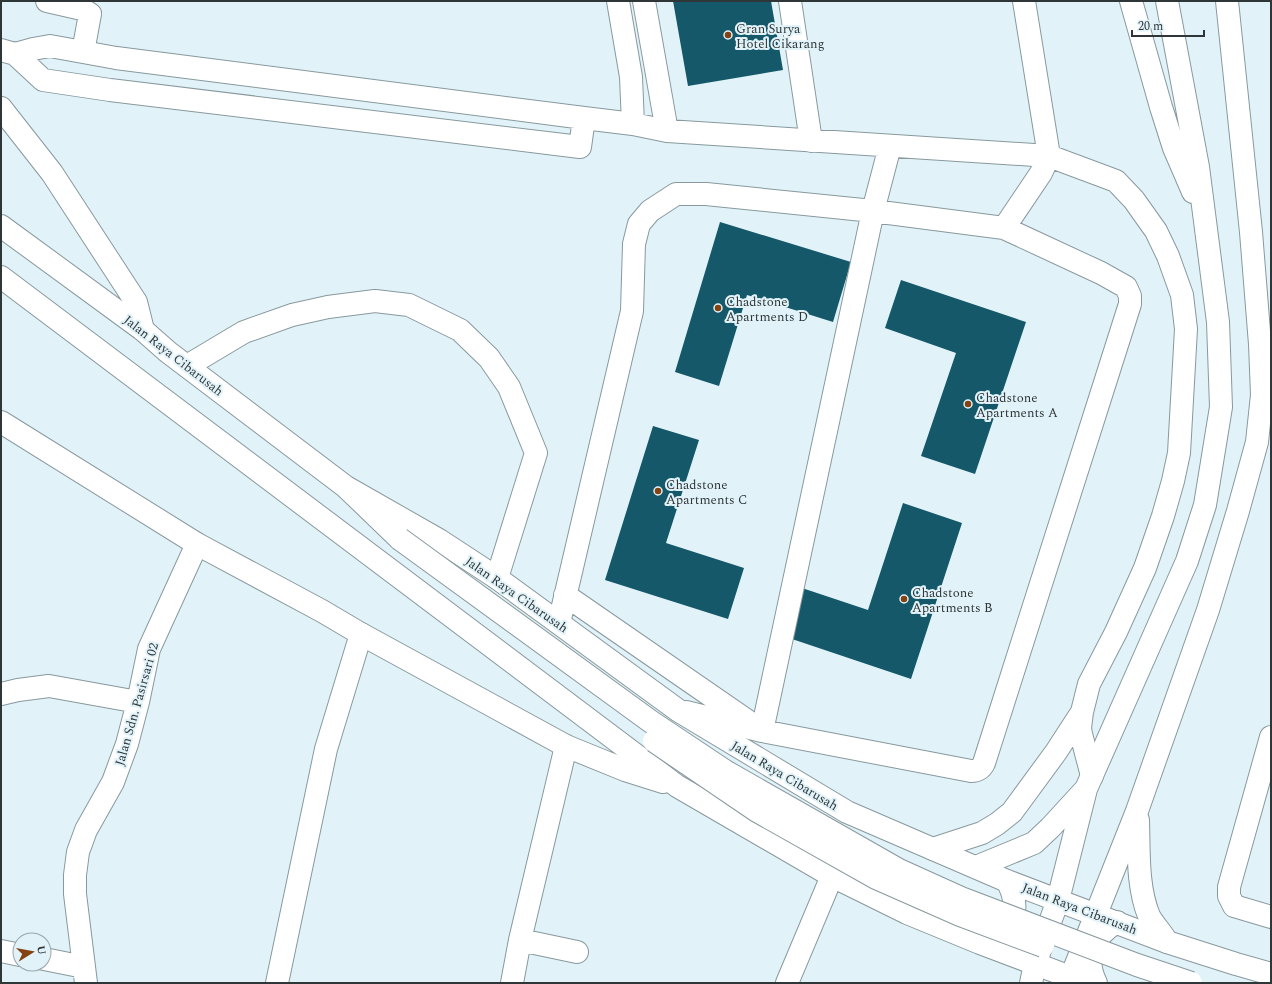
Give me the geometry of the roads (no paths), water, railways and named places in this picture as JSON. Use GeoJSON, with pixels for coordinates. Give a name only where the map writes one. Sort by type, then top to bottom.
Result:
{"type":"FeatureCollection","features":[{"type":"Feature","properties":{"kind":"main road"},"geometry":{"type":"LineString","coordinates":[[47,1],[82,9],[90,14],[83,52]]}},
{"type":"Feature","properties":{"kind":"main road"},"geometry":{"type":"LineString","coordinates":[[618,1],[631,77],[633,124]]}},
{"type":"Feature","properties":{"kind":"main road"},"geometry":{"type":"LineString","coordinates":[[644,1],[667,130]]}},
{"type":"Feature","properties":{"kind":"main road"},"geometry":{"type":"LineString","coordinates":[[790,1],[811,141]]}},
{"type":"Feature","properties":{"kind":"main road"},"geometry":{"type":"LineString","coordinates":[[1004,228],[1041,173],[1049,156],[1024,1]]}},
{"type":"Feature","properties":{"kind":"main road"},"geometry":{"type":"LineString","coordinates":[[1131,1],[1174,148],[1204,217]]}},
{"type":"Feature","properties":{"kind":"main road"},"geometry":{"type":"LineString","coordinates":[[1033,973],[1058,900],[1089,782],[1187,561],[1205,506],[1221,407],[1218,322],[1198,167],[1166,1]]}},
{"type":"Feature","properties":{"kind":"main road"},"geometry":{"type":"LineString","coordinates":[[1075,981],[1096,914],[1138,810],[1208,610],[1238,511],[1256,442],[1262,395],[1260,344],[1250,224],[1227,1]]}},
{"type":"Feature","properties":{"kind":"main road"},"geometry":{"type":"LineString","coordinates":[[8,52],[50,46],[116,58],[633,124],[667,130],[1049,156],[1116,181],[1134,200],[1156,231],[1168,256],[1182,296],[1186,329],[1179,453],[1164,516],[1146,568],[1116,632],[1088,684],[1082,712],[1081,734],[1089,782],[1050,828],[1034,843],[976,867]]}},
{"type":"Feature","properties":{"kind":"main road"},"geometry":{"type":"LineString","coordinates":[[8,52],[43,80],[110,90],[580,147],[584,118]]}},
{"type":"Feature","properties":{"kind":"main road"},"geometry":{"type":"LineString","coordinates":[[1,108],[52,173],[136,302],[143,330]]}},
{"type":"Feature","properties":{"kind":"main road"},"geometry":{"type":"LineString","coordinates":[[762,731],[873,211],[890,146]]}},
{"type":"Feature","properties":{"kind":"main road"},"geometry":{"type":"LineString","coordinates":[[559,623],[632,311],[634,244],[640,224],[650,211],[676,194],[706,194],[873,211],[1004,228],[1101,273],[1126,287],[1130,296],[1130,304],[982,768],[977,771],[762,731],[679,711]]}},
{"type":"Feature","properties":{"kind":"main road","name":"Jalan Raya Cibarusah"},"geometry":{"type":"LineString","coordinates":[[1,226],[143,330],[187,366],[346,487],[439,540],[497,578],[679,711],[847,812],[1008,881],[1167,942],[1271,974]]}},
{"type":"Feature","properties":{"kind":"main road","name":"Jalan Raya Cibarusah"},"geometry":{"type":"LineString","coordinates":[[1,277],[677,786],[832,876],[907,913],[980,943],[1033,973],[1075,981]]}},
{"type":"Feature","properties":{"kind":"main road"},"geometry":{"type":"LineString","coordinates":[[187,366],[244,332],[292,315],[328,307],[375,301],[409,305],[460,330],[489,358],[509,387],[536,453],[497,578]]}},
{"type":"Feature","properties":{"kind":"main road"},"geometry":{"type":"LineString","coordinates":[[1,422],[197,544],[322,611],[361,634],[566,746],[643,776],[677,786]]}},
{"type":"Feature","properties":{"kind":"main road","name":"Jalan Raya Cibarusah"},"geometry":{"type":"LineString","coordinates":[[346,487],[397,546],[667,751],[764,815],[876,878],[960,915],[1146,983]]}},
{"type":"Feature","properties":{"kind":"main road","name":"Jalan Raya Cibarusah"},"geometry":{"type":"LineString","coordinates":[[315,514],[397,546],[650,722],[725,771],[899,870],[961,898],[1137,965],[1191,983]]}},
{"type":"Feature","properties":{"kind":"main road","name":"Jalan Sdn. Pasirsari 02"},"geometry":{"type":"LineString","coordinates":[[85,975],[75,894],[75,875],[78,852],[86,830],[113,782],[127,744],[138,702],[149,649],[197,544]]}},
{"type":"Feature","properties":{"kind":"main road"},"geometry":{"type":"LineString","coordinates":[[565,595],[762,731]]}},
{"type":"Feature","properties":{"kind":"main road"},"geometry":{"type":"LineString","coordinates":[[277,983],[326,749],[361,634]]}},
{"type":"Feature","properties":{"kind":"main road"},"geometry":{"type":"LineString","coordinates":[[1,694],[49,686],[138,702]]}},
{"type":"Feature","properties":{"kind":"main road"},"geometry":{"type":"LineString","coordinates":[[933,849],[982,833],[997,824],[1012,812],[1056,752],[1082,712]]}},
{"type":"Feature","properties":{"kind":"main road"},"geometry":{"type":"LineString","coordinates":[[1271,737],[1229,887],[1229,896],[1234,906],[1271,918]]}},
{"type":"Feature","properties":{"kind":"main road"},"geometry":{"type":"LineString","coordinates":[[512,983],[520,940],[566,746]]}},
{"type":"Feature","properties":{"kind":"main road"},"geometry":{"type":"LineString","coordinates":[[1138,810],[1141,879],[1146,906],[1150,918],[1167,942]]}},
{"type":"Feature","properties":{"kind":"main road"},"geometry":{"type":"LineString","coordinates":[[788,983],[832,876]]}},
{"type":"Feature","properties":{"kind":"main road"},"geometry":{"type":"LineString","coordinates":[[980,943],[990,941],[999,936],[1007,929],[1012,920],[1015,910],[1015,900],[1008,881]]}},
{"type":"Feature","properties":{"kind":"main road"},"geometry":{"type":"LineString","coordinates":[[1096,983],[1091,969],[1092,950],[1101,933],[1117,922]]}},
{"type":"Feature","properties":{"kind":"main road"},"geometry":{"type":"LineString","coordinates":[[520,940],[577,952]]}},
{"type":"Feature","properties":{"kind":"main road"},"geometry":{"type":"LineString","coordinates":[[1,951],[12,953]]}},
{"type":"Feature","properties":{"kind":"main road"},"geometry":{"type":"LineString","coordinates":[[52,963],[85,975]]}},
{"type":"Feature","properties":{"kind":"place","name":"Gran Surya Hotel Cikarang"},"geometry":{"type":"Point","coordinates":[728,35]}},
{"type":"Feature","properties":{"kind":"place","name":"Chadstone Apartments D"},"geometry":{"type":"Point","coordinates":[718,308]}},
{"type":"Feature","properties":{"kind":"place","name":"Chadstone Apartments A"},"geometry":{"type":"Point","coordinates":[968,404]}},
{"type":"Feature","properties":{"kind":"place","name":"Chadstone Apartments C"},"geometry":{"type":"Point","coordinates":[658,491]}},
{"type":"Feature","properties":{"kind":"place","name":"Chadstone Apartments B"},"geometry":{"type":"Point","coordinates":[904,599]}}]}
